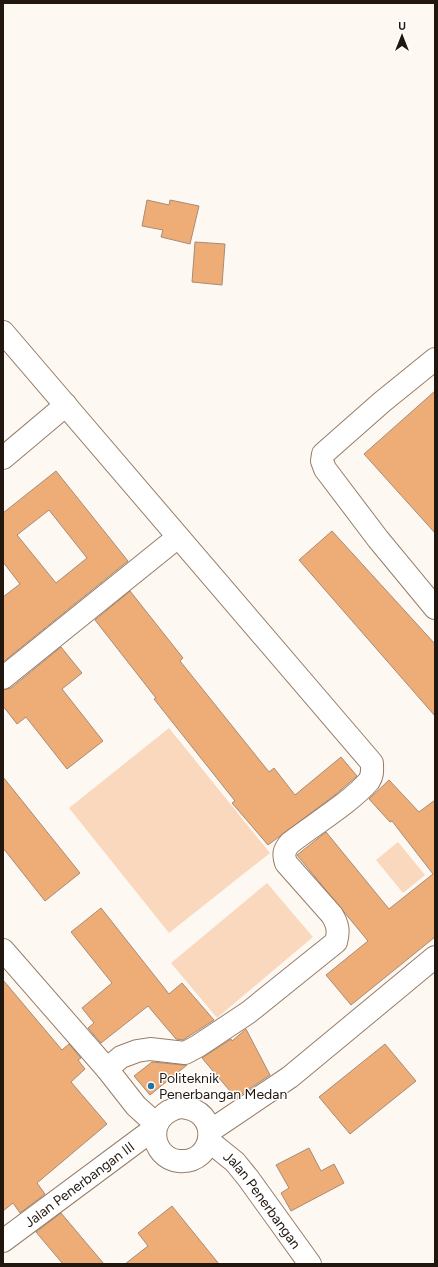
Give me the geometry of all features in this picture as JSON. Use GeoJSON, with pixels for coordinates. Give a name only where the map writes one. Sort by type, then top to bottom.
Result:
{"type":"FeatureCollection","features":[{"type":"Feature","properties":{"kind":"street"},"geometry":{"type":"LineString","coordinates":[[3,332],[372,763],[373,773],[369,780],[356,793],[290,843],[283,856],[286,863],[332,915],[337,924],[339,933],[336,942],[249,1012],[198,1046],[185,1053],[150,1049],[137,1051],[121,1057],[107,1069]]}},
{"type":"Feature","properties":{"kind":"street"},"geometry":{"type":"LineString","coordinates":[[435,359],[382,402],[323,454],[322,461],[324,469],[345,497],[435,608]]}},
{"type":"Feature","properties":{"kind":"street"},"geometry":{"type":"LineString","coordinates":[[3,458],[66,405]]}},
{"type":"Feature","properties":{"kind":"street"},"geometry":{"type":"LineString","coordinates":[[3,678],[178,537]]}},
{"type":"Feature","properties":{"kind":"street"},"geometry":{"type":"LineString","coordinates":[[5,957],[107,1069],[136,1106],[156,1126]]}},
{"type":"Feature","properties":{"kind":"street"},"geometry":{"type":"LineString","coordinates":[[209,1136],[205,1119],[200,1114],[187,1108],[174,1109],[168,1112],[156,1126],[156,1139],[160,1149],[168,1157],[179,1161],[190,1160],[200,1155],[209,1136],[290,1077],[435,957]]}},
{"type":"Feature","properties":{"kind":"street","name":"Jalan Penerbangan III"},"geometry":{"type":"LineString","coordinates":[[3,1241],[156,1126]]}},
{"type":"Feature","properties":{"kind":"street","name":"Jalan Penerbangan"},"geometry":{"type":"LineString","coordinates":[[209,1136],[235,1162],[248,1178],[310,1264]]}},
{"type":"Feature","properties":{"kind":"shaded area"},"geometry":{"type":"Polygon","coordinates":[[[169,728],[270,853],[169,933],[69,808],[169,728]]]}},
{"type":"Feature","properties":{"kind":"shaded area"},"geometry":{"type":"Polygon","coordinates":[[[398,842],[425,875],[403,893],[376,860],[398,842]]]}},
{"type":"Feature","properties":{"kind":"shaded area"},"geometry":{"type":"Polygon","coordinates":[[[267,883],[313,937],[217,1018],[171,963],[267,883]]]}},
{"type":"Feature","properties":{"kind":"building"},"geometry":{"type":"Polygon","coordinates":[[[147,200],[169,205],[170,200],[199,206],[190,244],[161,237],[163,230],[142,226],[147,200]]]}},
{"type":"Feature","properties":{"kind":"building"},"geometry":{"type":"Polygon","coordinates":[[[195,242],[225,244],[222,285],[192,282],[195,242]]]}},
{"type":"Feature","properties":{"kind":"building"},"geometry":{"type":"Polygon","coordinates":[[[435,391],[435,533],[364,454],[435,391]]]}},
{"type":"Feature","properties":{"kind":"building"},"geometry":{"type":"Polygon","coordinates":[[[56,471],[128,561],[3,662],[3,597],[20,584],[3,562],[3,513],[56,471]],[[49,510],[17,535],[56,583],[87,558],[49,510]]]}},
{"type":"Feature","properties":{"kind":"building"},"geometry":{"type":"Polygon","coordinates":[[[332,531],[435,644],[435,716],[299,560],[332,531]]]}},
{"type":"Feature","properties":{"kind":"building"},"geometry":{"type":"Polygon","coordinates":[[[130,591],[183,658],[180,661],[269,772],[274,768],[295,795],[341,757],[357,776],[335,795],[268,845],[232,803],[235,801],[154,699],[156,698],[95,620],[130,591]]]}},
{"type":"Feature","properties":{"kind":"building"},"geometry":{"type":"Polygon","coordinates":[[[61,647],[82,673],[62,689],[103,741],[67,769],[26,717],[17,724],[3,706],[3,690],[11,688],[61,647]]]}},
{"type":"Feature","properties":{"kind":"building"},"geometry":{"type":"Polygon","coordinates":[[[3,777],[80,873],[45,901],[3,848],[3,777]]]}},
{"type":"Feature","properties":{"kind":"building"},"geometry":{"type":"Polygon","coordinates":[[[389,780],[419,812],[435,800],[435,937],[351,1005],[326,975],[368,941],[297,855],[326,832],[389,909],[433,874],[392,821],[390,822],[369,799],[389,780]]]}},
{"type":"Feature","properties":{"kind":"building"},"geometry":{"type":"Polygon","coordinates":[[[101,908],[169,994],[182,983],[214,1020],[183,1040],[176,1039],[148,1006],[101,1043],[88,1028],[94,1023],[82,1008],[112,983],[71,932],[101,908]]]}},
{"type":"Feature","properties":{"kind":"building"},"geometry":{"type":"Polygon","coordinates":[[[3,980],[62,1050],[69,1044],[81,1058],[78,1060],[85,1069],[71,1082],[107,1124],[37,1183],[45,1194],[20,1213],[13,1203],[3,1211],[3,980]]]}},
{"type":"Feature","properties":{"kind":"building"},"geometry":{"type":"Polygon","coordinates":[[[246,1029],[270,1075],[236,1098],[202,1058],[231,1039],[232,1041],[246,1029]]]}},
{"type":"Feature","properties":{"kind":"building"},"geometry":{"type":"Polygon","coordinates":[[[385,1044],[416,1081],[350,1134],[319,1097],[385,1044]]]}},
{"type":"Feature","properties":{"kind":"building","name":"Politeknik Penerbangan Medan"},"geometry":{"type":"Polygon","coordinates":[[[152,1062],[187,1065],[150,1095],[134,1076],[152,1062]]]}},
{"type":"Feature","properties":{"kind":"building"},"geometry":{"type":"Polygon","coordinates":[[[309,1148],[321,1171],[334,1164],[344,1183],[291,1211],[281,1193],[289,1188],[276,1165],[309,1148]]]}},
{"type":"Feature","properties":{"kind":"building"},"geometry":{"type":"Polygon","coordinates":[[[172,1206],[219,1264],[125,1264],[148,1246],[138,1233],[172,1206]]]}},
{"type":"Feature","properties":{"kind":"building"},"geometry":{"type":"Polygon","coordinates":[[[61,1213],[104,1264],[63,1264],[36,1232],[61,1213]]]}},
{"type":"Feature","properties":{"kind":"place","name":"Politeknik Penerbangan Medan"},"geometry":{"type":"Point","coordinates":[151,1086]}}]}
